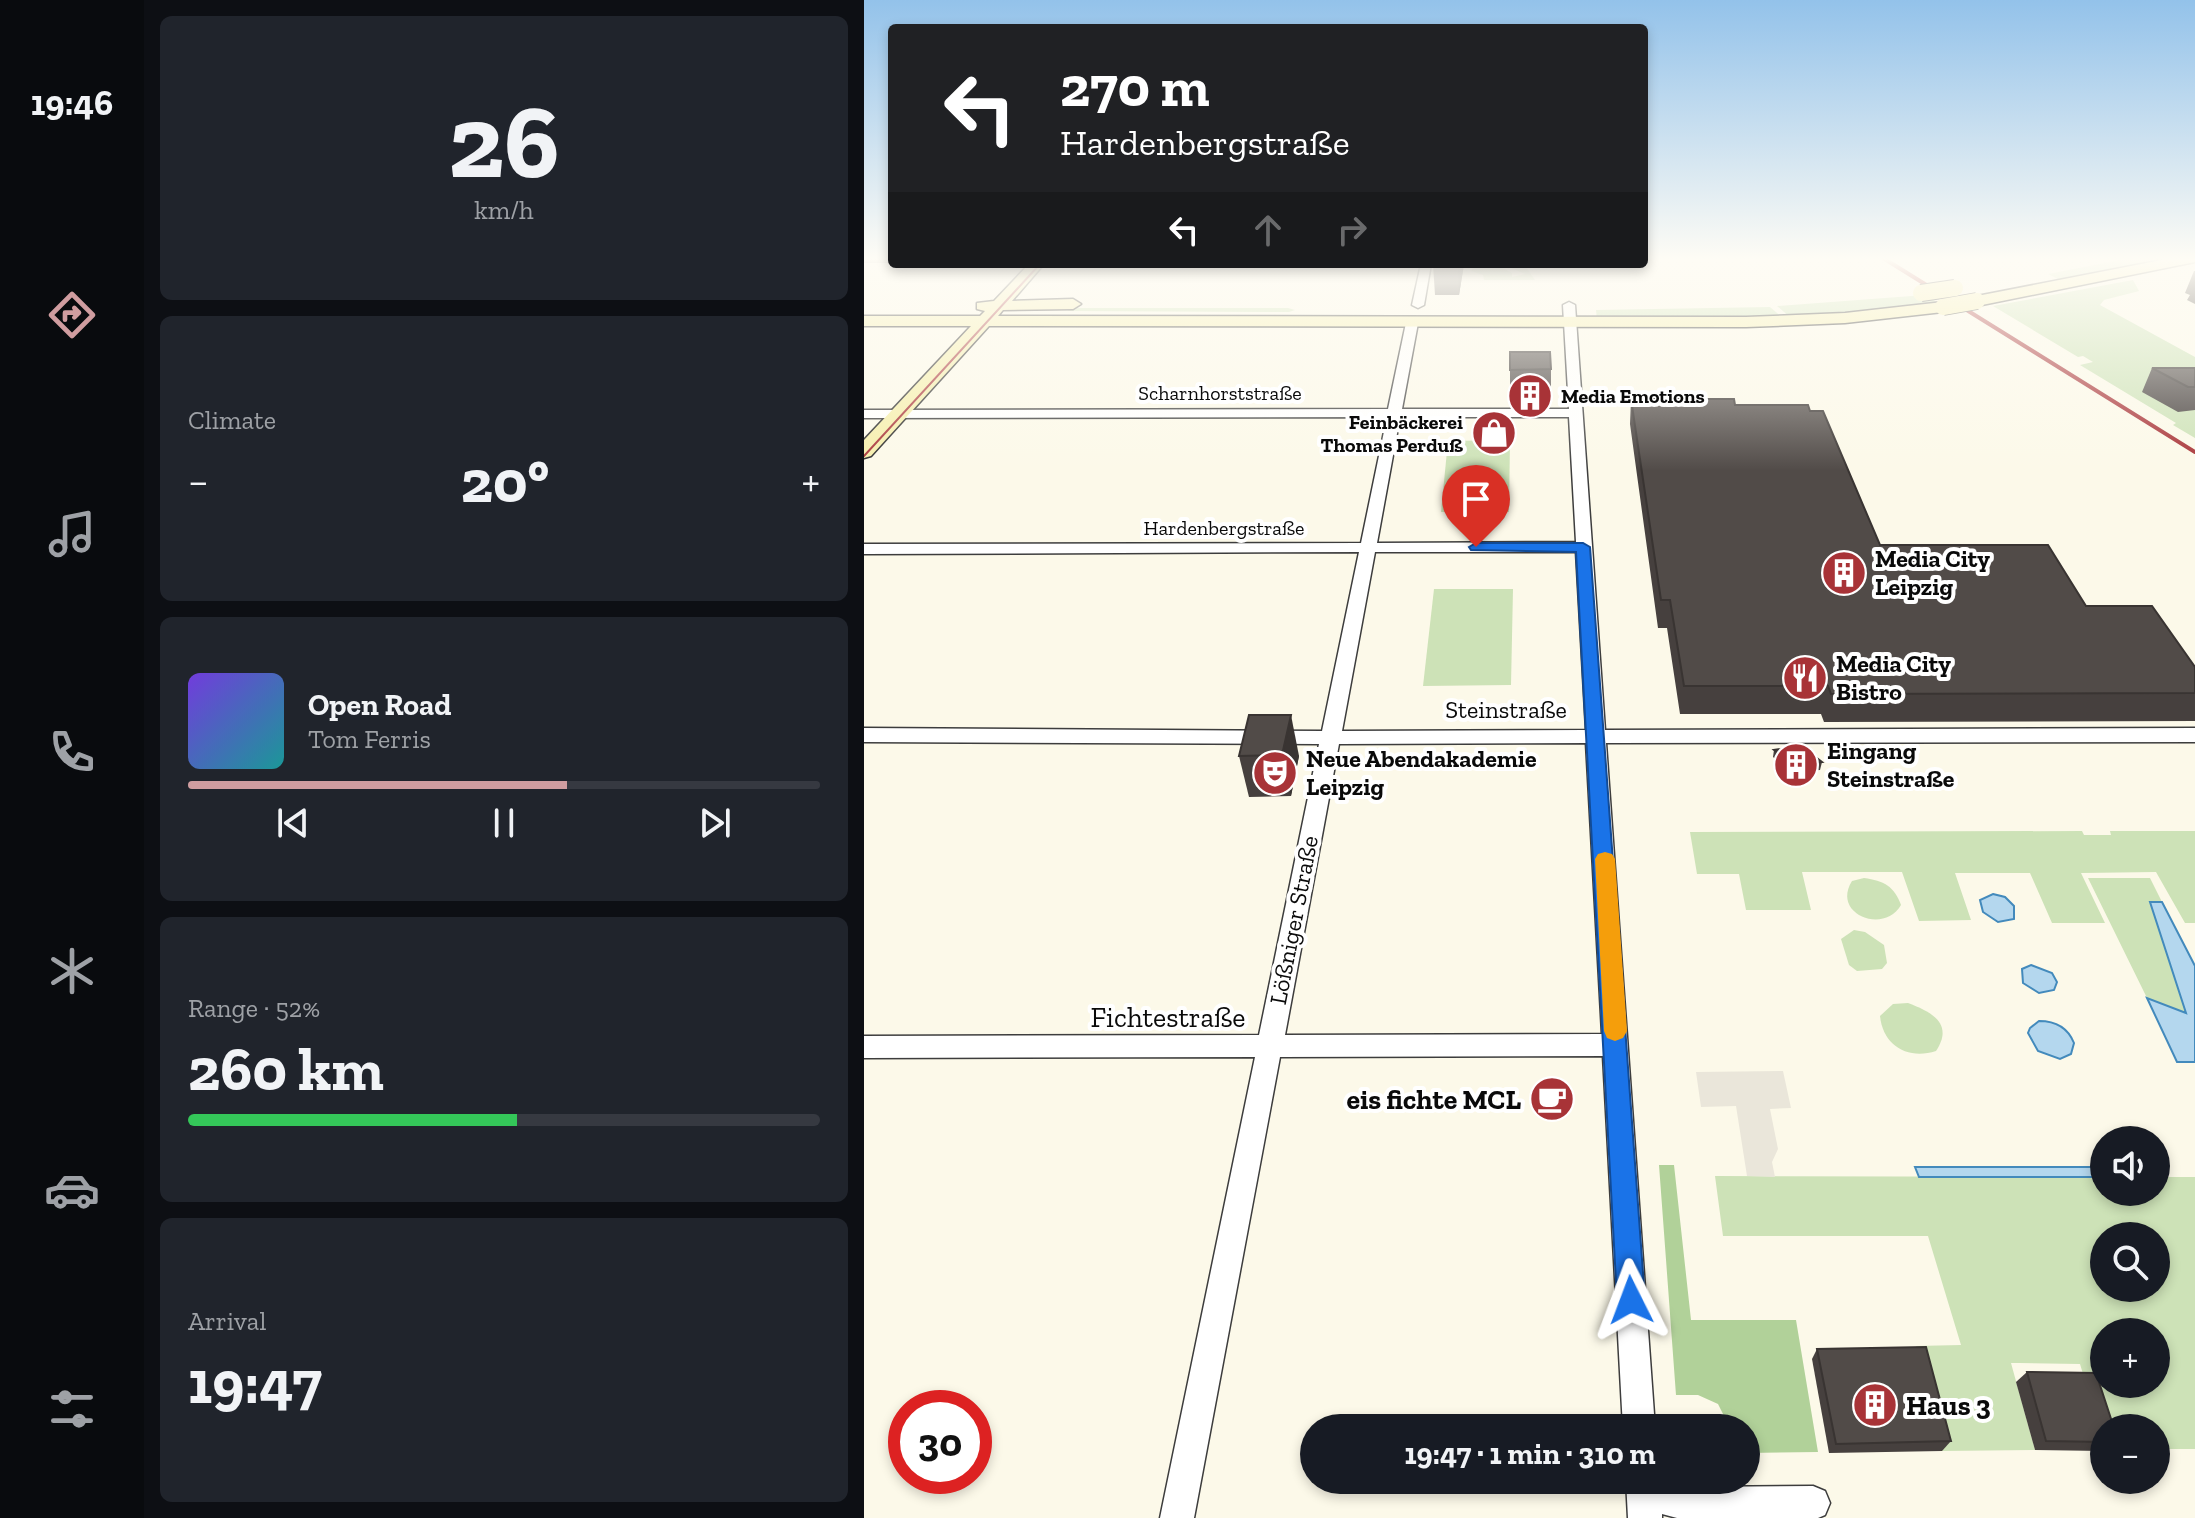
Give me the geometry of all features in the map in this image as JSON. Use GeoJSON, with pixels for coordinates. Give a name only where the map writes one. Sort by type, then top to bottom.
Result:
{"type":"FeatureCollection","features":[{"type":"Feature","properties":{"kind":"main road"},"geometry":{"type":"LineString","coordinates":[[864,452],[979,329]]}},
{"type":"Feature","properties":{"kind":"street","name":"Lößniger Straße"},"geometry":{"type":"LineString","coordinates":[[1177,1518],[1411,329]]}},
{"type":"Feature","properties":{"kind":"street"},"geometry":{"type":"LineString","coordinates":[[1570,329],[1638,1414]]}},
{"type":"Feature","properties":{"kind":"street","name":"Scharnhorststraße"},"geometry":{"type":"LineString","coordinates":[[864,414],[1576,413]]}},
{"type":"Feature","properties":{"kind":"street","name":"Hardenbergstraße"},"geometry":{"type":"LineString","coordinates":[[864,549],[1583,547]]}},
{"type":"Feature","properties":{"kind":"street","name":"Steinstraße"},"geometry":{"type":"LineString","coordinates":[[864,735],[2195,735]]}},
{"type":"Feature","properties":{"kind":"street","name":"Fichtestraße"},"geometry":{"type":"LineString","coordinates":[[864,1047],[1616,1045]]}},
{"type":"Feature","properties":{"kind":"street"},"geometry":{"type":"LineString","coordinates":[[1643,1497],[1691,1504],[1813,1503]]}},
{"type":"Feature","properties":{"kind":"green space"},"geometry":{"type":"Polygon","coordinates":[[[2031,329],[2144,329],[2195,357],[2195,438],[2173,425],[2176,423],[2080,365],[2093,362],[2083,356],[2078,357],[2031,329]]]}},
{"type":"Feature","properties":{"kind":"green space"},"geometry":{"type":"Polygon","coordinates":[[[1510,440],[1509,512],[1441,512],[1448,441],[1510,440]]]}},
{"type":"Feature","properties":{"kind":"green space"},"geometry":{"type":"Polygon","coordinates":[[[1434,589],[1513,589],[1511,685],[1423,686],[1434,589]]]}},
{"type":"Feature","properties":{"kind":"green space"},"geometry":{"type":"Polygon","coordinates":[[[2082,831],[2084,835],[2111,835],[2110,831],[2195,831],[2195,923],[2185,923],[2156,872],[2081,873],[2105,923],[2052,923],[2030,873],[1955,873],[1971,920],[1919,921],[1902,872],[1802,872],[1811,910],[1746,910],[1739,874],[1697,874],[1690,832],[2082,831]]]}},
{"type":"Feature","properties":{"kind":"green space"},"geometry":{"type":"Polygon","coordinates":[[[1864,878],[1883,883],[1895,893],[1901,905],[1893,914],[1883,919],[1872,919],[1854,911],[1848,903],[1847,893],[1852,881],[1864,878]]]}},
{"type":"Feature","properties":{"kind":"green space"},"geometry":{"type":"Polygon","coordinates":[[[2088,878],[2150,878],[2162,902],[2151,903],[2187,1014],[2147,998],[2088,878]]]}},
{"type":"Feature","properties":{"kind":"green space"},"geometry":{"type":"Polygon","coordinates":[[[1854,930],[1865,932],[1884,945],[1887,963],[1882,969],[1857,971],[1849,965],[1841,939],[1854,930]]]}},
{"type":"Feature","properties":{"kind":"green space"},"geometry":{"type":"Polygon","coordinates":[[[1908,1003],[1938,1020],[1943,1033],[1936,1051],[1907,1052],[1892,1043],[1886,1035],[1880,1016],[1893,1004],[1908,1003]]]}},
{"type":"Feature","properties":{"kind":"green space"},"geometry":{"type":"Polygon","coordinates":[[[1659,1165],[1674,1165],[1691,1320],[1796,1320],[1818,1452],[1760,1453],[1760,1414],[1723,1414],[1718,1404],[1698,1395],[1676,1395],[1659,1165]]]}},
{"type":"Feature","properties":{"kind":"green space"},"geometry":{"type":"Polygon","coordinates":[[[1715,1176],[2090,1177],[2090,1206],[2170,1206],[2170,1177],[2195,1177],[2195,1449],[2170,1449],[2170,1414],[2095,1414],[2090,1398],[2170,1398],[2170,1318],[2090,1318],[2090,1397],[2080,1364],[2011,1363],[2035,1450],[1942,1451],[1916,1346],[1961,1345],[1928,1236],[1723,1236],[1715,1176]]]}},
{"type":"Feature","properties":{"kind":"shaded area"},"geometry":{"type":"Polygon","coordinates":[[[1783,1071],[1791,1108],[1770,1109],[1778,1149],[1772,1162],[1775,1177],[1747,1176],[1736,1106],[1701,1107],[1696,1072],[1783,1071]]]}},
{"type":"Feature","properties":{"kind":"water"},"geometry":{"type":"Polygon","coordinates":[[[1993,894],[2005,897],[2014,906],[2014,919],[1998,922],[1983,912],[1980,900],[1993,894]]]}},
{"type":"Feature","properties":{"kind":"water"},"geometry":{"type":"Polygon","coordinates":[[[2150,902],[2162,902],[2195,966],[2195,1062],[2177,1062],[2147,998],[2186,1013],[2150,902]]]}},
{"type":"Feature","properties":{"kind":"water"},"geometry":{"type":"Polygon","coordinates":[[[2031,965],[2052,973],[2057,982],[2054,990],[2039,993],[2023,983],[2022,969],[2031,965]]]}},
{"type":"Feature","properties":{"kind":"water"},"geometry":{"type":"Polygon","coordinates":[[[2039,1021],[2065,1029],[2074,1043],[2071,1054],[2060,1059],[2038,1051],[2028,1033],[2039,1021]]]}},
{"type":"Feature","properties":{"kind":"water"},"geometry":{"type":"Polygon","coordinates":[[[1915,1167],[2090,1167],[2090,1177],[1919,1177],[1915,1167]]]}},
{"type":"Feature","properties":{"kind":"building"},"geometry":{"type":"Polygon","coordinates":[[[1510,352],[1550,352],[1551,369],[1510,370],[1510,352]]]}},
{"type":"Feature","properties":{"kind":"building"},"geometry":{"type":"Polygon","coordinates":[[[2152,368],[2195,368],[2195,387],[2188,387],[2152,368]]]}},
{"type":"Feature","properties":{"kind":"building","name":"Media City Leipzig"},"geometry":{"type":"Polygon","coordinates":[[[1631,399],[1734,399],[1735,405],[1808,405],[1810,411],[1823,411],[1880,545],[2048,545],[2086,606],[2152,606],[2195,667],[2195,693],[1831,694],[1828,686],[1684,686],[1670,600],[1661,600],[1631,399]]]}},
{"type":"Feature","properties":{"kind":"building"},"geometry":{"type":"Polygon","coordinates":[[[1249,715],[1291,715],[1282,755],[1239,756],[1249,715]]]}},
{"type":"Feature","properties":{"kind":"building"},"geometry":{"type":"Polygon","coordinates":[[[1805,749],[1822,762],[1794,765],[1774,750],[1805,749]]]}},
{"type":"Feature","properties":{"kind":"building","name":"Haus 3"},"geometry":{"type":"Polygon","coordinates":[[[1926,1347],[1951,1441],[1836,1444],[1817,1349],[1926,1347]]]}},
{"type":"Feature","properties":{"kind":"building"},"geometry":{"type":"Polygon","coordinates":[[[2027,1372],[2090,1373],[2090,1398],[2104,1398],[2109,1414],[2090,1414],[2090,1442],[2046,1441],[2027,1372]]]}},
{"type":"Feature","properties":{"kind":"tram line"},"geometry":{"type":"LineString","coordinates":[[864,456],[981,329]]}},
{"type":"Feature","properties":{"kind":"railway"},"geometry":{"type":"LineString","coordinates":[[1997,329],[2195,452]]}},
{"type":"Feature","properties":{"kind":"slow traffic"},"geometry":{"type":"LineString","coordinates":[[1605,859],[1615,1031]]}},
{"type":"Feature","properties":{"kind":"place","name":"Media Emotions"},"geometry":{"type":"Point","coordinates":[1530,396]}},
{"type":"Feature","properties":{"kind":"place","name":"Feinbäckerei Thomas Perduß"},"geometry":{"type":"Point","coordinates":[1494,433]}},
{"type":"Feature","properties":{"kind":"place","name":"Media City Leipzig"},"geometry":{"type":"Point","coordinates":[1844,573]}},
{"type":"Feature","properties":{"kind":"place","name":"Media City Bistro"},"geometry":{"type":"Point","coordinates":[1805,678]}},
{"type":"Feature","properties":{"kind":"place","name":"Eingang Steinstraße"},"geometry":{"type":"Point","coordinates":[1796,765]}},
{"type":"Feature","properties":{"kind":"place","name":"Neue Abendakademie Leipzig"},"geometry":{"type":"Point","coordinates":[1275,773]}},
{"type":"Feature","properties":{"kind":"place","name":"eis fichte MCL"},"geometry":{"type":"Point","coordinates":[1552,1099]}},
{"type":"Feature","properties":{"kind":"place","name":"Haus 3"},"geometry":{"type":"Point","coordinates":[1875,1405]}},
{"type":"Feature","properties":{"kind":"route"},"geometry":{"type":"LineString","coordinates":[[1476,547],[1583,547],[1631,1300]]}}]}
